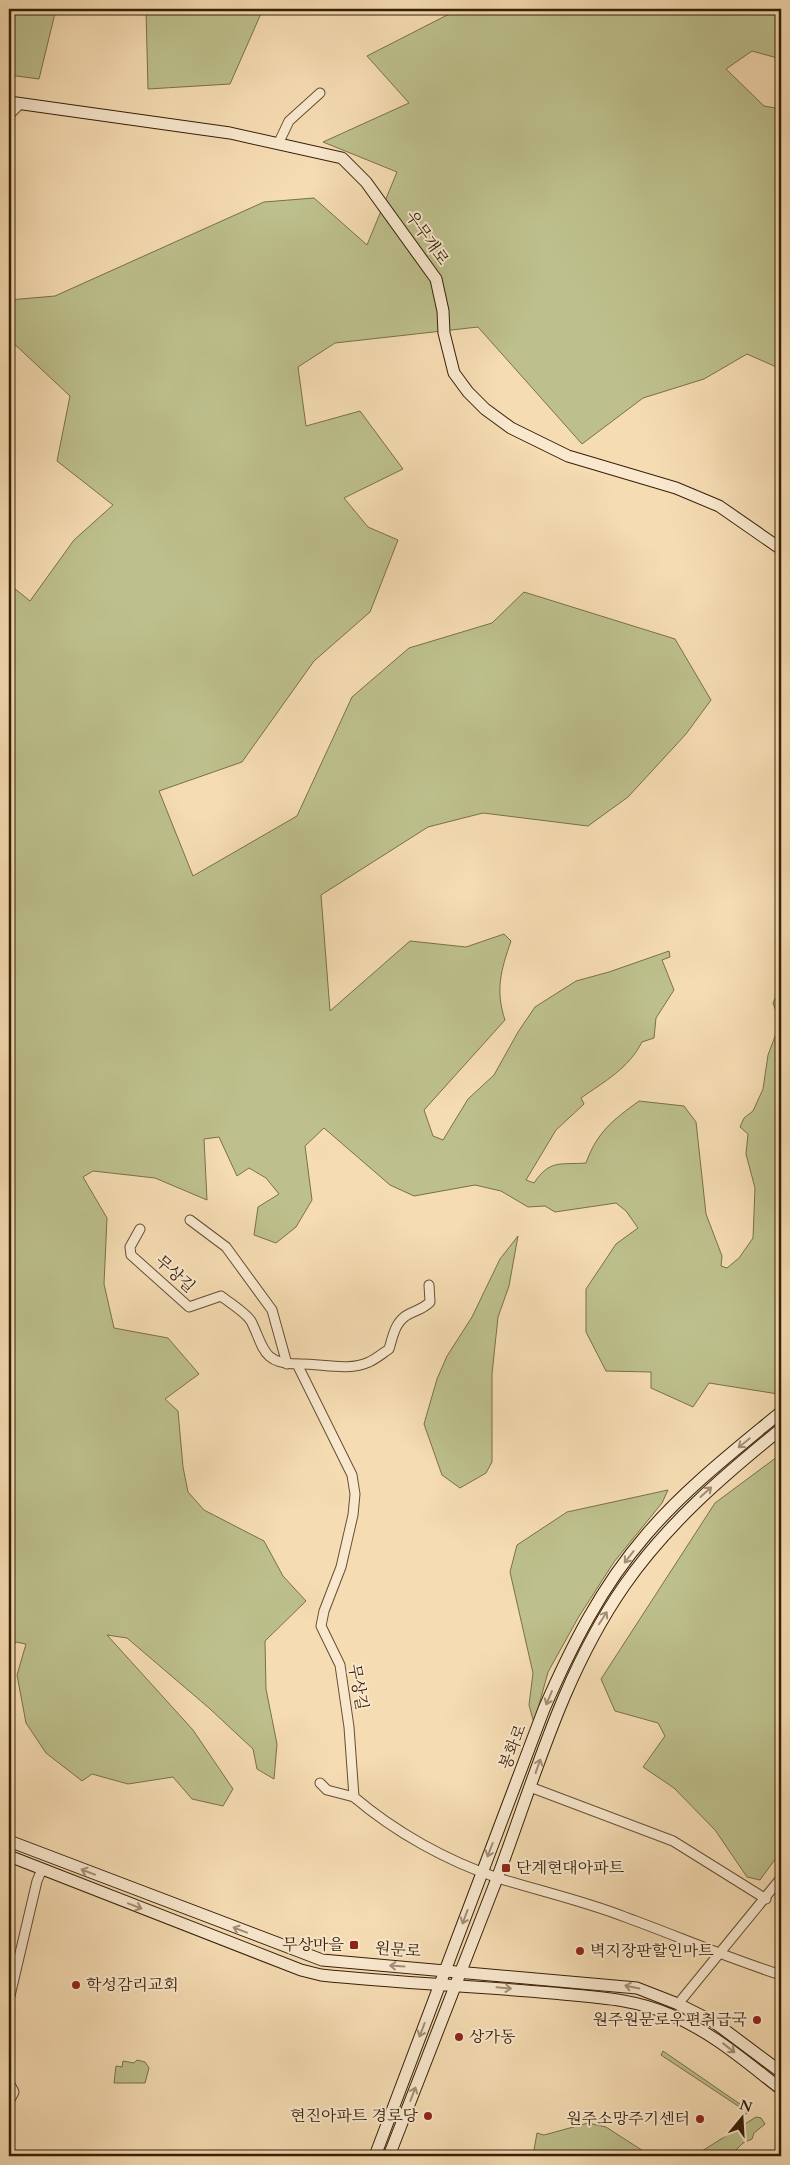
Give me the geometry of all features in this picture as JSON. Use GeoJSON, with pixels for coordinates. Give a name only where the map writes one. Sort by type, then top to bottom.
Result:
{"type":"FeatureCollection","features":[{"type":"Feature","properties":{"kind":"street"},"geometry":{"type":"LineString","coordinates":[[285,145],[279,142],[289,121],[320,93]]}},
{"type":"Feature","properties":{"kind":"street","name":"우무개로"},"geometry":{"type":"LineString","coordinates":[[9,102],[230,134],[342,158],[366,182],[436,279],[443,311],[444,333],[454,373],[468,392],[485,409],[511,428],[568,456],[676,488],[719,506],[781,549]]}},
{"type":"Feature","properties":{"kind":"street"},"geometry":{"type":"LineString","coordinates":[[9,115],[22,104]]}},
{"type":"Feature","properties":{"kind":"street"},"geometry":{"type":"LineString","coordinates":[[190,1220],[226,1247],[272,1310],[287,1364],[313,1363],[338,1366],[368,1363],[389,1349],[395,1328],[402,1318],[422,1310],[430,1302],[429,1285]]}},
{"type":"Feature","properties":{"kind":"street","name":"무상길"},"geometry":{"type":"LineString","coordinates":[[140,1229],[130,1247],[132,1255],[189,1306],[221,1296],[250,1320],[256,1336],[270,1357],[280,1364],[287,1364]]}},
{"type":"Feature","properties":{"kind":"street","name":"무상길"},"geometry":{"type":"LineString","coordinates":[[297,1364],[352,1475],[355,1494],[353,1515],[341,1567],[324,1611],[321,1626],[340,1665],[349,1727],[354,1797]]}},
{"type":"Feature","properties":{"kind":"street","name":"봉화로"},"geometry":{"type":"LineString","coordinates":[[375,2156],[544,1709],[564,1662],[590,1614],[634,1550],[681,1498],[781,1412]]}},
{"type":"Feature","properties":{"kind":"street","name":"봉화로"},"geometry":{"type":"LineString","coordinates":[[455,1986],[556,1714],[596,1628],[624,1586],[656,1544],[688,1509],[781,1428]]}},
{"type":"Feature","properties":{"kind":"street"},"geometry":{"type":"LineString","coordinates":[[320,1783],[327,1790],[354,1797],[378,1818],[415,1839],[482,1872],[624,1916],[718,1954],[781,1976]]}},
{"type":"Feature","properties":{"kind":"street"},"geometry":{"type":"LineString","coordinates":[[530,1787],[673,1841],[766,1899]]}},
{"type":"Feature","properties":{"kind":"street","name":"원문로"},"geometry":{"type":"LineString","coordinates":[[9,1841],[322,1960],[445,1969],[637,1988],[678,2004],[714,2022],[781,2072]]}},
{"type":"Feature","properties":{"kind":"street","name":"원문로"},"geometry":{"type":"LineString","coordinates":[[9,1856],[301,1970],[336,1976],[635,2002],[672,2015],[722,2043],[781,2089]]}},
{"type":"Feature","properties":{"kind":"street"},"geometry":{"type":"LineString","coordinates":[[9,2000],[36,1881],[46,1856]]}},
{"type":"Feature","properties":{"kind":"street"},"geometry":{"type":"LineString","coordinates":[[672,2015],[678,2004],[766,1899],[781,1878]]}},
{"type":"Feature","properties":{"kind":"street"},"geometry":{"type":"LineString","coordinates":[[389,2156],[455,1986]]}},
{"type":"Feature","properties":{"kind":"street"},"geometry":{"type":"LineString","coordinates":[[9,2082],[14,2092],[9,2102]]}},
{"type":"Feature","properties":{"kind":"green space"},"geometry":{"type":"Polygon","coordinates":[[[9,9],[56,9],[39,79],[9,75],[9,9]]]}},
{"type":"Feature","properties":{"kind":"green space"},"geometry":{"type":"Polygon","coordinates":[[[135,9],[263,9],[230,84],[148,89],[146,10],[135,9]]]}},
{"type":"Feature","properties":{"kind":"green space"},"geometry":{"type":"Polygon","coordinates":[[[459,9],[781,9],[781,59],[752,51],[726,69],[764,106],[781,109],[781,369],[747,354],[704,379],[643,398],[582,444],[478,327],[335,343],[298,367],[306,426],[360,411],[403,469],[344,498],[368,527],[398,540],[370,612],[314,661],[242,762],[159,791],[193,876],[297,816],[352,697],[409,648],[492,623],[524,592],[675,639],[711,700],[686,734],[628,797],[588,826],[483,813],[428,827],[321,895],[330,1011],[410,941],[466,947],[504,934],[511,941],[500,980],[500,999],[505,1020],[424,1110],[433,1136],[443,1140],[468,1099],[494,1075],[518,1032],[535,1007],[576,981],[609,972],[669,951],[670,957],[662,960],[674,990],[656,1018],[654,1038],[642,1042],[623,1067],[581,1098],[584,1104],[556,1130],[526,1180],[534,1183],[545,1170],[556,1165],[586,1163],[590,1152],[601,1135],[621,1114],[639,1101],[684,1106],[696,1122],[706,1214],[722,1256],[721,1266],[727,1268],[739,1258],[753,1238],[755,1188],[746,1154],[748,1134],[740,1127],[744,1118],[753,1111],[763,1089],[768,1055],[780,1023],[773,1003],[781,985],[781,1392],[778,1394],[709,1383],[693,1407],[651,1388],[651,1372],[606,1371],[586,1332],[586,1289],[616,1244],[638,1228],[626,1211],[616,1203],[555,1212],[545,1206],[528,1207],[501,1191],[475,1185],[414,1196],[390,1185],[324,1128],[305,1146],[312,1200],[296,1227],[276,1243],[254,1235],[258,1207],[279,1194],[266,1178],[249,1168],[237,1176],[219,1137],[204,1139],[207,1200],[155,1178],[93,1171],[83,1177],[107,1218],[104,1284],[114,1328],[168,1338],[199,1374],[165,1399],[178,1411],[183,1467],[188,1492],[204,1510],[264,1541],[283,1576],[306,1601],[265,1641],[266,1689],[277,1744],[274,1779],[257,1769],[253,1749],[209,1708],[127,1638],[107,1635],[193,1730],[233,1789],[223,1806],[192,1799],[173,1777],[128,1784],[92,1774],[82,1781],[46,1753],[26,1723],[17,1675],[26,1644],[16,1642],[9,1650],[9,584],[30,601],[74,540],[113,505],[57,461],[70,396],[9,339],[9,300],[55,296],[264,202],[314,198],[367,245],[397,172],[323,142],[409,103],[367,56],[459,9]]]}},
{"type":"Feature","properties":{"kind":"green space"},"geometry":{"type":"Polygon","coordinates":[[[518,1236],[509,1286],[498,1317],[492,1374],[492,1462],[486,1473],[460,1488],[442,1475],[424,1424],[437,1379],[447,1356],[472,1317],[500,1259],[518,1236]]]}},
{"type":"Feature","properties":{"kind":"green space"},"geometry":{"type":"Polygon","coordinates":[[[781,1454],[781,1851],[760,1880],[747,1877],[715,1830],[674,1788],[643,1767],[665,1736],[658,1723],[615,1711],[601,1679],[715,1503],[781,1454]]]}},
{"type":"Feature","properties":{"kind":"green space"},"geometry":{"type":"Polygon","coordinates":[[[668,1490],[662,1503],[614,1562],[578,1618],[548,1672],[534,1723],[529,1705],[533,1673],[510,1572],[517,1545],[567,1512],[668,1490]]]}},
{"type":"Feature","properties":{"kind":"green space"},"geometry":{"type":"Polygon","coordinates":[[[663,2051],[750,2111],[740,2118],[743,2112],[738,2106],[661,2055],[663,2051]]]}},
{"type":"Feature","properties":{"kind":"green space"},"geometry":{"type":"Polygon","coordinates":[[[137,2060],[145,2062],[149,2068],[145,2083],[114,2083],[116,2066],[122,2067],[123,2061],[134,2063],[137,2060]]]}},
{"type":"Feature","properties":{"kind":"green space"},"geometry":{"type":"Polygon","coordinates":[[[756,2117],[761,2118],[765,2124],[754,2133],[752,2139],[743,2143],[736,2150],[737,2154],[735,2156],[694,2156],[756,2117]]]}},
{"type":"Feature","properties":{"kind":"green space"},"geometry":{"type":"Polygon","coordinates":[[[588,2123],[606,2127],[651,2156],[539,2156],[534,2150],[537,2133],[544,2135],[588,2123]]]}},
{"type":"Feature","properties":{"kind":"place","name":"단계현대아파트"},"geometry":{"type":"Point","coordinates":[506,1868]}},
{"type":"Feature","properties":{"kind":"place","name":"무상마을"},"geometry":{"type":"Point","coordinates":[354,1945]}},
{"type":"Feature","properties":{"kind":"place","name":"벽지장판할인마트"},"geometry":{"type":"Point","coordinates":[580,1951]}},
{"type":"Feature","properties":{"kind":"place","name":"학성감리교회"},"geometry":{"type":"Point","coordinates":[76,1985]}},
{"type":"Feature","properties":{"kind":"place","name":"원주원문로우편취급국"},"geometry":{"type":"Point","coordinates":[757,2020]}},
{"type":"Feature","properties":{"kind":"place","name":"상가동"},"geometry":{"type":"Point","coordinates":[459,2037]}},
{"type":"Feature","properties":{"kind":"place","name":"현진아파트 경로당"},"geometry":{"type":"Point","coordinates":[428,2116]}},
{"type":"Feature","properties":{"kind":"place","name":"원주소망주기센터"},"geometry":{"type":"Point","coordinates":[700,2119]}}]}
